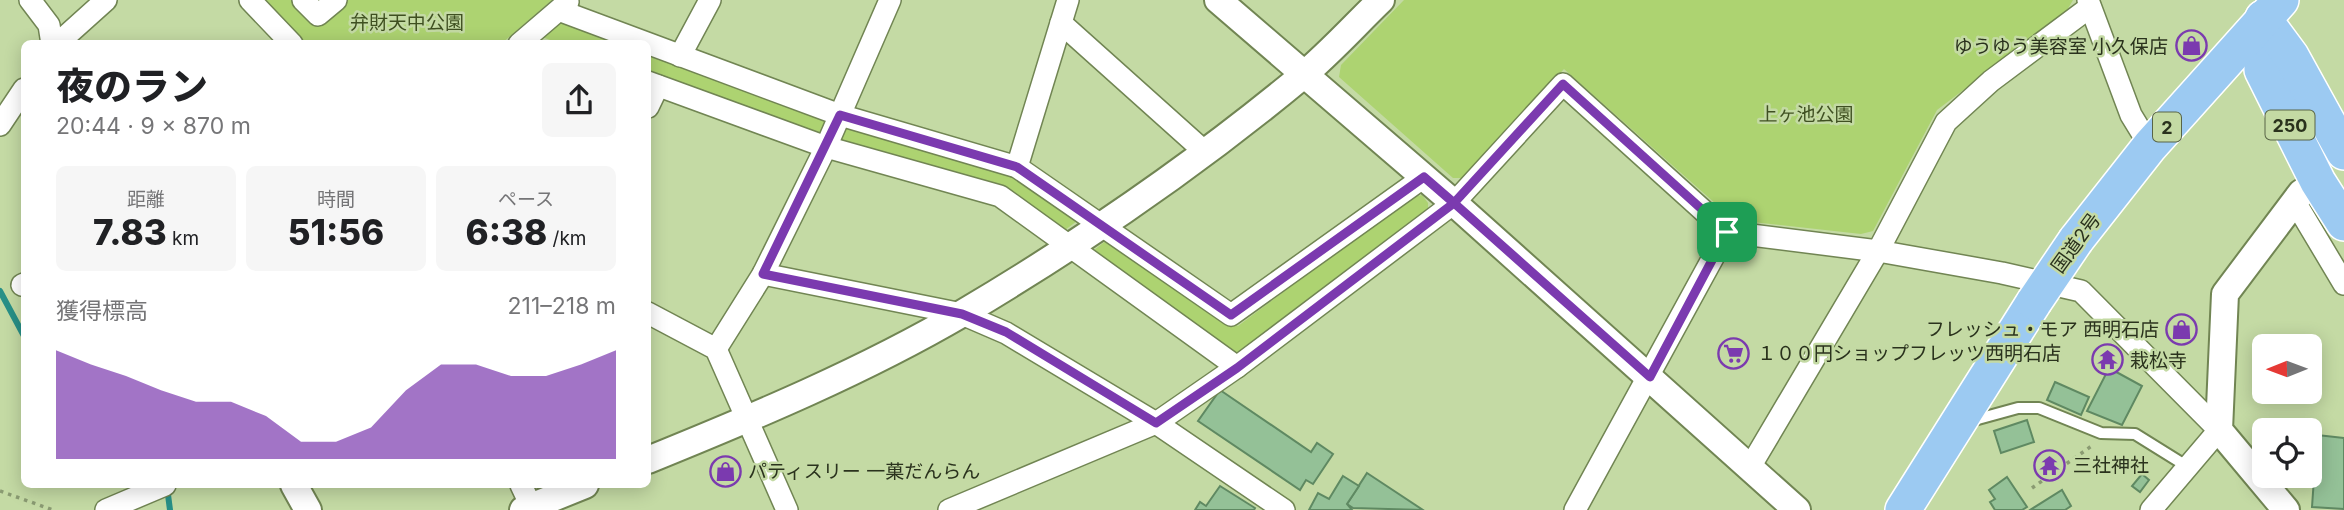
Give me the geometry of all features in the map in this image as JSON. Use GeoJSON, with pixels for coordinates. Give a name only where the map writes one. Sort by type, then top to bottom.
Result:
{"type":"FeatureCollection","features":[{"type":"Feature","properties":{"kind":"highway","name":"国道2号"},"geometry":{"type":"LineString","coordinates":[[1903,510],[1954,426],[2076,240],[2150,146],[2272,9]]}},
{"type":"Feature","properties":{"kind":"highway","name":"250"},"geometry":{"type":"LineString","coordinates":[[2272,9],[2291,56],[2342,145]]}},
{"type":"Feature","properties":{"kind":"highway","name":"250"},"geometry":{"type":"LineString","coordinates":[[2272,9],[2262,70],[2307,192],[2344,223]]}},
{"type":"Feature","properties":{"kind":"street"},"geometry":{"type":"LineString","coordinates":[[30,0],[49,24],[54,40]]}},
{"type":"Feature","properties":{"kind":"street"},"geometry":{"type":"LineString","coordinates":[[60,40],[106,0]]}},
{"type":"Feature","properties":{"kind":"street"},"geometry":{"type":"LineString","coordinates":[[250,0],[288,40]]}},
{"type":"Feature","properties":{"kind":"street"},"geometry":{"type":"LineString","coordinates":[[303,0],[318,15],[336,0]]}},
{"type":"Feature","properties":{"kind":"street"},"geometry":{"type":"LineString","coordinates":[[680,56],[710,0]]}},
{"type":"Feature","properties":{"kind":"street"},"geometry":{"type":"LineString","coordinates":[[716,349],[763,274],[826,147],[890,0]]}},
{"type":"Feature","properties":{"kind":"street"},"geometry":{"type":"LineString","coordinates":[[1017,167],[1068,0]]}},
{"type":"Feature","properties":{"kind":"street"},"geometry":{"type":"LineString","coordinates":[[1217,0],[1454,203],[1797,510]]}},
{"type":"Feature","properties":{"kind":"street"},"geometry":{"type":"LineString","coordinates":[[651,459],[747,420],[962,314],[1102,225],[1205,152],[1303,76],[1381,0]]}},
{"type":"Feature","properties":{"kind":"street"},"geometry":{"type":"LineString","coordinates":[[1750,467],[1878,251],[1946,122],[1991,81],[2089,4],[2131,115],[2150,146]]}},
{"type":"Feature","properties":{"kind":"street"},"geometry":{"type":"LineString","coordinates":[[531,40],[565,5],[644,40]]}},
{"type":"Feature","properties":{"kind":"street"},"geometry":{"type":"LineString","coordinates":[[1061,23],[1205,152]]}},
{"type":"Feature","properties":{"kind":"street"},"geometry":{"type":"LineString","coordinates":[[651,43],[840,115],[1017,167],[1231,315],[1424,177]]}},
{"type":"Feature","properties":{"kind":"street"},"geometry":{"type":"LineString","coordinates":[[653,84],[826,147],[1000,196],[1237,368]]}},
{"type":"Feature","properties":{"kind":"street"},"geometry":{"type":"LineString","coordinates":[[949,510],[1156,423],[1237,368],[1454,203],[1563,84],[1727,232],[1878,251],[2003,273],[2081,291],[2219,430],[2286,510]]}},
{"type":"Feature","properties":{"kind":"street"},"geometry":{"type":"LineString","coordinates":[[0,125],[21,94]]}},
{"type":"Feature","properties":{"kind":"street"},"geometry":{"type":"LineString","coordinates":[[2151,510],[2219,430],[2225,294],[2307,192],[2344,284]]}},
{"type":"Feature","properties":{"kind":"street"},"geometry":{"type":"LineString","coordinates":[[1575,510],[1727,232]]}},
{"type":"Feature","properties":{"kind":"street"},"geometry":{"type":"LineString","coordinates":[[763,274],[962,314],[1006,332],[1156,423],[1276,508]]}},
{"type":"Feature","properties":{"kind":"street"},"geometry":{"type":"LineString","coordinates":[[651,315],[716,349],[787,510]]}},
{"type":"Feature","properties":{"kind":"street"},"geometry":{"type":"LineString","coordinates":[[106,510],[158,488]]}},
{"type":"Feature","properties":{"kind":"street"},"geometry":{"type":"LineString","coordinates":[[296,488],[308,510]]}},
{"type":"Feature","properties":{"kind":"street"},"geometry":{"type":"LineString","coordinates":[[525,500],[573,488]]}},
{"type":"Feature","properties":{"kind":"street"},"geometry":{"type":"LineString","coordinates":[[979,498],[997,510]]}},
{"type":"Feature","properties":{"kind":"lane"},"geometry":{"type":"LineString","coordinates":[[1954,426],[2018,408],[2039,408],[2101,433],[2135,434],[2188,467]]}},
{"type":"Feature","properties":{"kind":"path"},"geometry":{"type":"LineString","coordinates":[[2032,488],[2110,433]]}},
{"type":"Feature","properties":{"kind":"path"},"geometry":{"type":"LineString","coordinates":[[0,491],[53,510]]}},
{"type":"Feature","properties":{"kind":"green space","name":"弁財天中公園"},"geometry":{"type":"Polygon","coordinates":[[[262,0],[291,0],[315,25],[346,0],[552,0],[506,40],[301,40],[262,0]]]}},
{"type":"Feature","properties":{"kind":"green space","name":"上ヶ池公園"},"geometry":{"type":"Polygon","coordinates":[[[1404,0],[2073,0],[2066,12],[1937,110],[1873,231],[1861,234],[1734,220],[1564,69],[1465,178],[1453,178],[1339,77],[1341,65],[1404,0]]]}},
{"type":"Feature","properties":{"kind":"green space"},"geometry":{"type":"Polygon","coordinates":[[[562,21],[613,40],[550,40],[542,37],[562,21]]]}},
{"type":"Feature","properties":{"kind":"green space"},"geometry":{"type":"Polygon","coordinates":[[[651,53],[832,120],[823,141],[651,77],[651,53]]]}},
{"type":"Feature","properties":{"kind":"green space"},"geometry":{"type":"Polygon","coordinates":[[[843,123],[1011,170],[1081,218],[1061,233],[1002,193],[835,144],[843,123]]]}},
{"type":"Feature","properties":{"kind":"green space"},"geometry":{"type":"Polygon","coordinates":[[[1422,195],[1428,203],[1428,215],[1234,356],[1090,253],[1111,237],[1238,326],[1409,198],[1422,195]]]}},
{"type":"Feature","properties":{"kind":"building"},"geometry":{"type":"Polygon","coordinates":[[[2109,368],[2142,386],[2122,425],[2087,411],[2109,368]]]}},
{"type":"Feature","properties":{"kind":"building"},"geometry":{"type":"Polygon","coordinates":[[[2055,382],[2089,397],[2081,415],[2047,400],[2055,382]]]}},
{"type":"Feature","properties":{"kind":"building"},"geometry":{"type":"Polygon","coordinates":[[[1220,390],[1311,452],[1317,443],[1333,454],[1313,484],[1306,480],[1300,490],[1198,421],[1220,390]]]}},
{"type":"Feature","properties":{"kind":"building"},"geometry":{"type":"Polygon","coordinates":[[[2027,420],[2034,442],[2001,453],[1994,431],[2027,420]]]}},
{"type":"Feature","properties":{"kind":"building"},"geometry":{"type":"Polygon","coordinates":[[[2322,436],[2344,438],[2344,509],[2312,507],[2313,488],[2322,488],[2322,436]]]}},
{"type":"Feature","properties":{"kind":"building"},"geometry":{"type":"Polygon","coordinates":[[[1367,473],[1423,510],[1353,508],[1347,504],[1367,473]]]}},
{"type":"Feature","properties":{"kind":"building"},"geometry":{"type":"Polygon","coordinates":[[[2142,474],[2149,480],[2140,492],[2132,486],[2142,474]]]}},
{"type":"Feature","properties":{"kind":"building"},"geometry":{"type":"Polygon","coordinates":[[[1343,476],[1359,486],[1347,504],[1352,510],[1309,510],[1318,493],[1329,499],[1343,476]]]}},
{"type":"Feature","properties":{"kind":"building"},"geometry":{"type":"Polygon","coordinates":[[[2007,477],[2027,507],[2022,510],[1995,510],[1990,502],[1995,499],[1989,490],[2007,477]]]}},
{"type":"Feature","properties":{"kind":"building"},"geometry":{"type":"Polygon","coordinates":[[[1220,486],[1255,508],[1254,510],[1195,510],[1200,502],[1206,506],[1220,486]]]}},
{"type":"Feature","properties":{"kind":"building"},"geometry":{"type":"Polygon","coordinates":[[[2062,490],[2071,506],[2065,510],[2030,510],[2062,490]]]}},
{"type":"Feature","properties":{"kind":"waterway"},"geometry":{"type":"LineString","coordinates":[[0,291],[21,330]]}},
{"type":"Feature","properties":{"kind":"waterway"},"geometry":{"type":"LineString","coordinates":[[167,488],[170,510]]}},
{"type":"Feature","properties":{"kind":"place","name":"ゆうゆう美容室 小久保店"},"geometry":{"type":"Point","coordinates":[2191,46]}},
{"type":"Feature","properties":{"kind":"place","name":"フレッシュ・モア 西明石店"},"geometry":{"type":"Point","coordinates":[2182,329]}},
{"type":"Feature","properties":{"kind":"place","name":"１００円ショップフレッツ西明石店"},"geometry":{"type":"Point","coordinates":[1734,353]}},
{"type":"Feature","properties":{"kind":"place","name":"栽松寺"},"geometry":{"type":"Point","coordinates":[2107,360]}},
{"type":"Feature","properties":{"kind":"place","name":"三社神社"},"geometry":{"type":"Point","coordinates":[2050,465]}},
{"type":"Feature","properties":{"kind":"place","name":"パティスリー 一菓だんらん"},"geometry":{"type":"Point","coordinates":[725,471]}},
{"type":"Feature","properties":{"kind":"route"},"geometry":{"type":"LineString","coordinates":[[1727,232],[1563,84],[1454,203],[1424,177],[1231,315],[1017,167],[840,115],[763,274],[962,314],[1006,332],[1156,423],[1237,368],[1454,203],[1650,377],[1727,232]]}}]}
